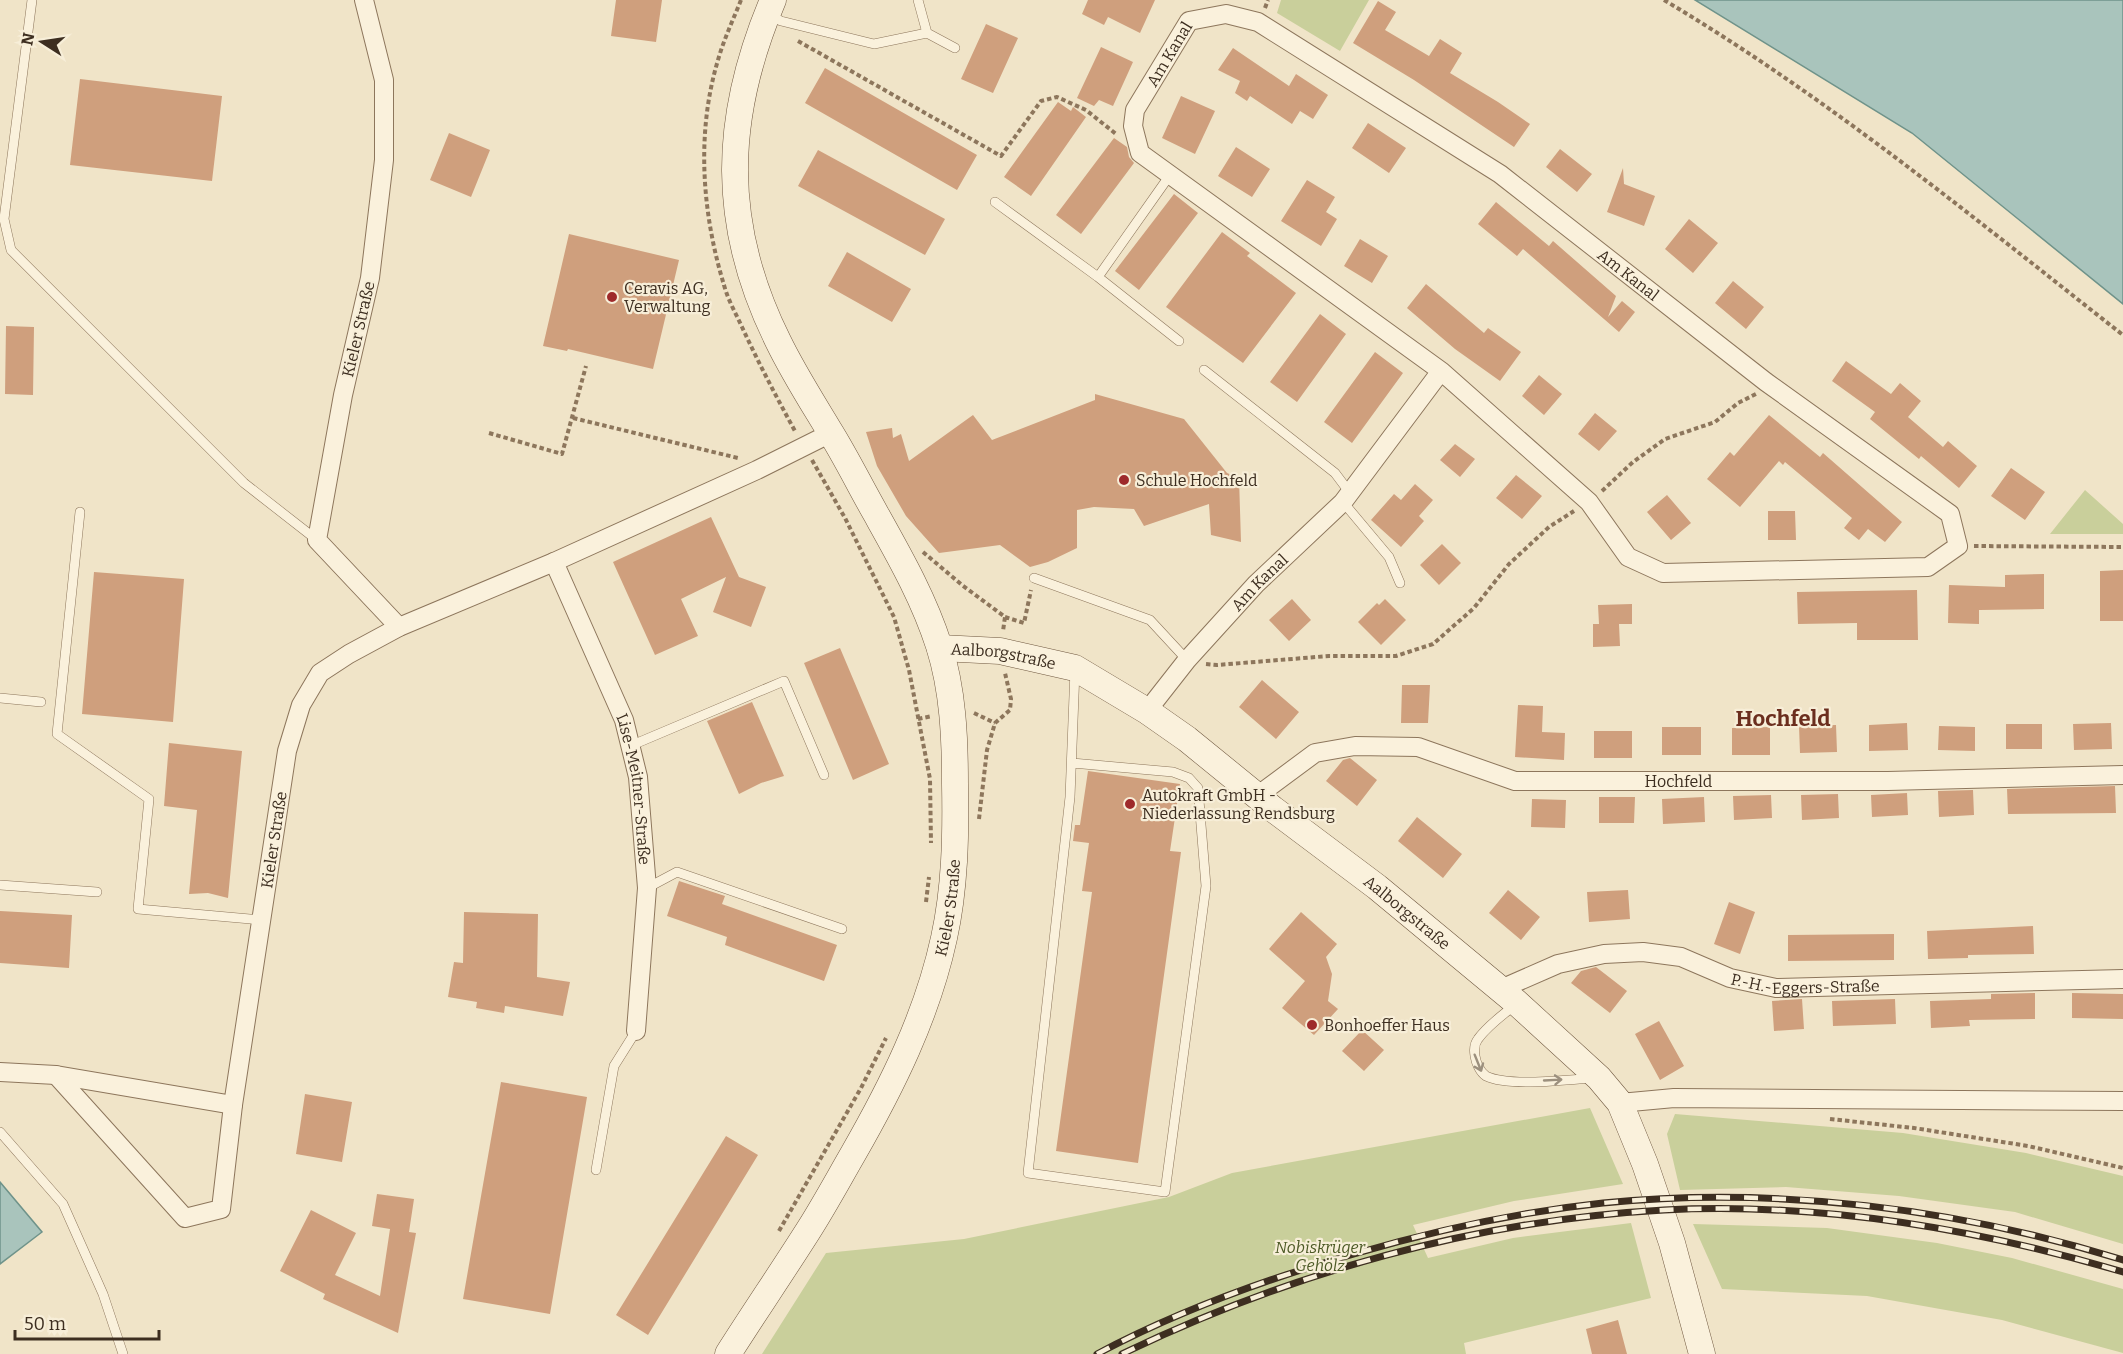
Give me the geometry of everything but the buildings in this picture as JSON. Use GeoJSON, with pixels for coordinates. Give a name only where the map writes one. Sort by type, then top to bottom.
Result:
{"type":"FeatureCollection","features":[{"type":"Feature","properties":{"kind":"main road","name":"Kieler Straße"},"geometry":{"type":"LineString","coordinates":[[729,1353],[810,1228],[883,1101],[903,1061],[934,979],[945,936],[956,833],[955,737],[940,648],[918,589],[776,337],[756,289],[741,236],[735,192],[734,143],[740,101],[748,66],[773,12]]}},
{"type":"Feature","properties":{"kind":"main road","name":"Aalborgstraße"},"geometry":{"type":"LineString","coordinates":[[940,648],[1000,651],[1075,668],[1147,711],[1187,739],[1257,796],[1377,887],[1509,996],[1599,1078],[1620,1103],[1645,1164],[1672,1243],[1702,1354]]}},
{"type":"Feature","properties":{"kind":"street","name":"Kieler Straße"},"geometry":{"type":"LineString","coordinates":[[317,540],[343,395],[370,278],[384,160],[384,80],[368,2]]}},
{"type":"Feature","properties":{"kind":"street","name":"Am Kanal"},"geometry":{"type":"LineString","coordinates":[[1140,153],[1133,126],[1135,110],[1189,21],[1226,14],[1258,22],[1500,174],[1766,382],[1950,514],[1958,546]]}},
{"type":"Feature","properties":{"kind":"street"},"geometry":{"type":"LineString","coordinates":[[1140,153],[1441,371],[1589,502],[1628,557],[1663,573],[1928,567],[1958,546]]}},
{"type":"Feature","properties":{"kind":"street","name":"Am Kanal"},"geometry":{"type":"LineString","coordinates":[[1147,711],[1187,660],[1256,584],[1346,497],[1441,371]]}},
{"type":"Feature","properties":{"kind":"street","name":"Kieler Straße"},"geometry":{"type":"LineString","coordinates":[[56,1076],[185,1218],[221,1209],[233,1105],[288,751],[301,705],[320,673],[349,654],[399,627],[554,562],[757,470],[831,433]]}},
{"type":"Feature","properties":{"kind":"street"},"geometry":{"type":"LineString","coordinates":[[317,540],[399,627]]}},
{"type":"Feature","properties":{"kind":"street","name":"Lise-Meitner-Straße"},"geometry":{"type":"LineString","coordinates":[[554,562],[624,720],[638,777],[647,888],[636,1031]]}},
{"type":"Feature","properties":{"kind":"street","name":"Hochfeld"},"geometry":{"type":"LineString","coordinates":[[1257,796],[1314,753],[1355,746],[1418,747],[1515,782],[1888,781],[2123,775]]}},
{"type":"Feature","properties":{"kind":"street","name":"P.-H.-Eggers-Straße"},"geometry":{"type":"LineString","coordinates":[[1509,996],[1558,964],[1604,954],[1643,952],[1681,957],[1730,978],[1776,988],[2123,979]]}},
{"type":"Feature","properties":{"kind":"street"},"geometry":{"type":"LineString","coordinates":[[0,1072],[56,1076],[233,1105]]}},
{"type":"Feature","properties":{"kind":"street"},"geometry":{"type":"LineString","coordinates":[[1620,1103],[1674,1098],[2123,1101]]}},
{"type":"Feature","properties":{"kind":"lane"},"geometry":{"type":"LineString","coordinates":[[32,0],[2,218],[11,250],[244,483],[317,540]]}},
{"type":"Feature","properties":{"kind":"lane"},"geometry":{"type":"LineString","coordinates":[[918,0],[927,33]]}},
{"type":"Feature","properties":{"kind":"lane"},"geometry":{"type":"LineString","coordinates":[[773,12],[874,44],[927,33],[955,48]]}},
{"type":"Feature","properties":{"kind":"lane"},"geometry":{"type":"LineString","coordinates":[[1098,278],[1170,175]]}},
{"type":"Feature","properties":{"kind":"lane"},"geometry":{"type":"LineString","coordinates":[[996,202],[1179,341]]}},
{"type":"Feature","properties":{"kind":"lane"},"geometry":{"type":"LineString","coordinates":[[1204,370],[1335,473],[1346,497],[1389,557],[1400,583]]}},
{"type":"Feature","properties":{"kind":"lane"},"geometry":{"type":"LineString","coordinates":[[80,512],[57,734],[149,799],[138,909],[261,920]]}},
{"type":"Feature","properties":{"kind":"lane"},"geometry":{"type":"LineString","coordinates":[[1034,578],[1150,620],[1187,660]]}},
{"type":"Feature","properties":{"kind":"lane"},"geometry":{"type":"LineString","coordinates":[[1072,763],[1173,772],[1189,778],[1198,788],[1206,886],[1165,1192],[1028,1173],[1070,797],[1075,668]]}},
{"type":"Feature","properties":{"kind":"lane"},"geometry":{"type":"LineString","coordinates":[[630,746],[784,681],[824,775]]}},
{"type":"Feature","properties":{"kind":"lane"},"geometry":{"type":"LineString","coordinates":[[0,698],[41,702]]}},
{"type":"Feature","properties":{"kind":"lane"},"geometry":{"type":"LineString","coordinates":[[647,888],[677,872],[842,929]]}},
{"type":"Feature","properties":{"kind":"lane"},"geometry":{"type":"LineString","coordinates":[[0,885],[97,892]]}},
{"type":"Feature","properties":{"kind":"lane"},"geometry":{"type":"LineString","coordinates":[[1509,996],[1476,1041],[1474,1050],[1481,1071],[1487,1076],[1507,1081],[1599,1078]]}},
{"type":"Feature","properties":{"kind":"lane"},"geometry":{"type":"LineString","coordinates":[[596,1170],[614,1066],[636,1031]]}},
{"type":"Feature","properties":{"kind":"lane"},"geometry":{"type":"LineString","coordinates":[[0,1132],[63,1204],[103,1294],[123,1354]]}},
{"type":"Feature","properties":{"kind":"path"},"geometry":{"type":"LineString","coordinates":[[741,0],[717,61],[707,113],[704,178],[707,222],[724,287],[767,381],[845,518],[894,617],[909,670],[930,779],[931,845]]}},
{"type":"Feature","properties":{"kind":"path"},"geometry":{"type":"LineString","coordinates":[[1664,0],[1715,30],[1897,157],[2123,335]]}},
{"type":"Feature","properties":{"kind":"path"},"geometry":{"type":"LineString","coordinates":[[773,12],[777,29],[1001,156],[1041,101],[1057,97],[1086,110],[1140,153]]}},
{"type":"Feature","properties":{"kind":"path"},"geometry":{"type":"LineString","coordinates":[[489,433],[562,454],[586,366]]}},
{"type":"Feature","properties":{"kind":"path"},"geometry":{"type":"LineString","coordinates":[[1187,660],[1217,665],[1329,656],[1396,656],[1433,644],[1473,609],[1509,564],[1549,527],[1589,502],[1633,462],[1665,439],[1715,422],[1738,403],[1756,394],[1766,382]]}},
{"type":"Feature","properties":{"kind":"path"},"geometry":{"type":"LineString","coordinates":[[573,418],[745,460],[757,470]]}},
{"type":"Feature","properties":{"kind":"path"},"geometry":{"type":"LineString","coordinates":[[915,545],[962,585],[1005,617],[1024,623],[1034,578]]}},
{"type":"Feature","properties":{"kind":"path"},"geometry":{"type":"LineString","coordinates":[[1958,546],[2123,546]]}},
{"type":"Feature","properties":{"kind":"path"},"geometry":{"type":"LineString","coordinates":[[978,826],[987,750],[995,723],[1010,710],[1011,699],[1000,651],[1005,617]]}},
{"type":"Feature","properties":{"kind":"path"},"geometry":{"type":"LineString","coordinates":[[925,911],[930,867]]}},
{"type":"Feature","properties":{"kind":"path"},"geometry":{"type":"LineString","coordinates":[[777,1235],[861,1088],[890,1029]]}},
{"type":"Feature","properties":{"kind":"path"},"geometry":{"type":"LineString","coordinates":[[1826,1119],[1914,1128],[2028,1146],[2123,1168]]}},
{"type":"Feature","properties":{"kind":"green space"},"geometry":{"type":"Polygon","coordinates":[[[1281,0],[1369,0],[1340,51],[1277,13],[1281,0]]]}},
{"type":"Feature","properties":{"kind":"green space"},"geometry":{"type":"Polygon","coordinates":[[[2085,490],[2123,524],[2123,534],[2050,534],[2085,490]]]}},
{"type":"Feature","properties":{"kind":"green space","name":"Nobiskrüger Gehölz"},"geometry":{"type":"Polygon","coordinates":[[[1590,1108],[1623,1184],[1514,1201],[1413,1225],[1428,1258],[1513,1238],[1631,1223],[1651,1298],[1464,1343],[1466,1354],[762,1354],[826,1253],[964,1239],[1169,1197],[1232,1173],[1590,1108]]]}},
{"type":"Feature","properties":{"kind":"green space"},"geometry":{"type":"Polygon","coordinates":[[[1675,1114],[1903,1133],[2026,1153],[2123,1176],[2123,1244],[2015,1212],[1899,1196],[1786,1187],[1680,1190],[1667,1134],[1675,1114]]]}},
{"type":"Feature","properties":{"kind":"green space"},"geometry":{"type":"Polygon","coordinates":[[[1693,1224],[1827,1228],[1937,1243],[2012,1258],[2123,1289],[2123,1353],[2002,1320],[1867,1296],[1722,1289],[1693,1224]]]}},
{"type":"Feature","properties":{"kind":"water"},"geometry":{"type":"Polygon","coordinates":[[[1695,0],[2123,0],[2123,304],[1912,133],[1695,0]]]}},
{"type":"Feature","properties":{"kind":"water"},"geometry":{"type":"Polygon","coordinates":[[[0,1182],[42,1232],[0,1264],[0,1182]]]}},
{"type":"Feature","properties":{"kind":"railway"},"geometry":{"type":"LineString","coordinates":[[1097,1354],[1128,1338],[1223,1297],[1321,1264],[1385,1245],[1477,1223],[1540,1211],[1603,1203],[1668,1198],[1734,1197],[1866,1206],[1996,1227],[2123,1260]]}},
{"type":"Feature","properties":{"kind":"railway"},"geometry":{"type":"LineString","coordinates":[[1122,1354],[1251,1299],[1318,1275],[1386,1255],[1524,1225],[1664,1210],[1780,1210],[1838,1214],[1953,1231],[2067,1256],[2123,1272]]}},
{"type":"Feature","properties":{"kind":"place","name":"Ceravis AG, Verwaltung"},"geometry":{"type":"Point","coordinates":[612,297]}},
{"type":"Feature","properties":{"kind":"place","name":"Schule Hochfeld"},"geometry":{"type":"Point","coordinates":[1124,480]}},
{"type":"Feature","properties":{"kind":"place","name":"Autokraft GmbH - Niederlassung Rendsburg"},"geometry":{"type":"Point","coordinates":[1130,804]}},
{"type":"Feature","properties":{"kind":"place","name":"Bonhoeffer Haus"},"geometry":{"type":"Point","coordinates":[1312,1025]}},
{"type":"Feature","properties":{"kind":"district","name":"Hochfeld"},"geometry":{"type":"Point","coordinates":[1783,718]}}]}
